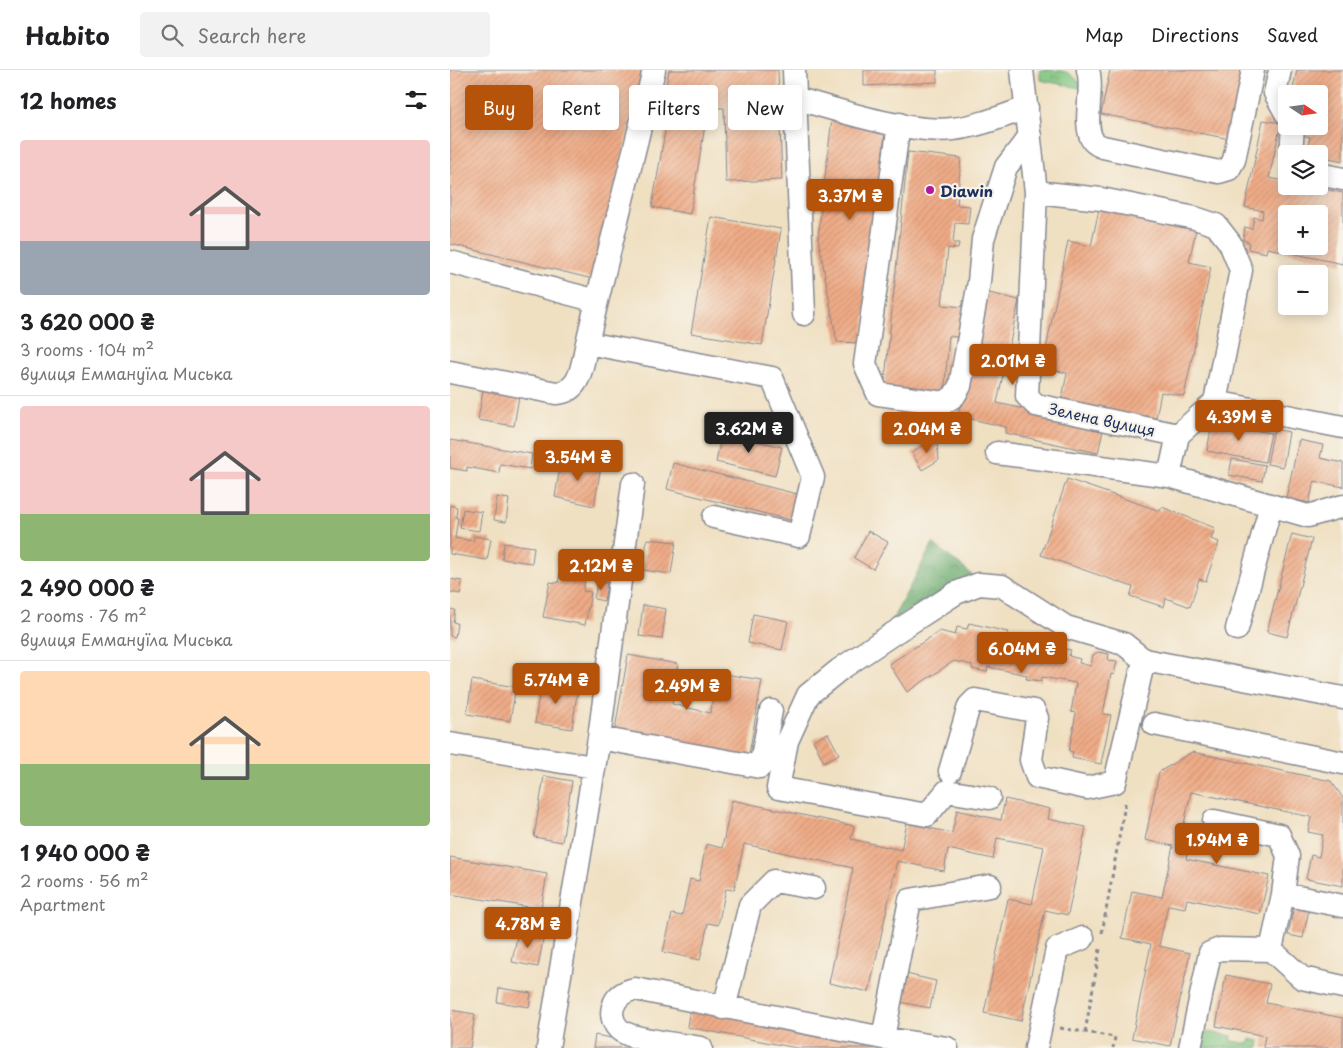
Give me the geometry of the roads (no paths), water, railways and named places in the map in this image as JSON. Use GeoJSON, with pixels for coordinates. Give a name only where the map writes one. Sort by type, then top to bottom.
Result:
{"type":"FeatureCollection","features":[{"type":"Feature","properties":{"kind":"street"},"geometry":{"type":"LineString","coordinates":[[450,372],[556,394],[566,393],[574,388],[578,379],[654,70]]}},
{"type":"Feature","properties":{"kind":"street"},"geometry":{"type":"LineString","coordinates":[[794,70],[795,85]]}},
{"type":"Feature","properties":{"kind":"street","name":"Зелена вулиця"},"geometry":{"type":"LineString","coordinates":[[1022,70],[1036,192],[1026,396],[1036,405],[1178,435]]}},
{"type":"Feature","properties":{"kind":"street"},"geometry":{"type":"LineString","coordinates":[[1088,70],[1091,82],[1088,128],[1093,141],[1103,147],[1219,172],[1229,169],[1234,160],[1253,70]]}},
{"type":"Feature","properties":{"kind":"street"},"geometry":{"type":"LineString","coordinates":[[1278,98],[1275,93],[1280,70]]}},
{"type":"Feature","properties":{"kind":"street"},"geometry":{"type":"LineString","coordinates":[[802,100],[920,129],[951,129],[979,124],[1027,108]]}},
{"type":"Feature","properties":{"kind":"street"},"geometry":{"type":"LineString","coordinates":[[899,124],[865,364],[878,394],[944,403],[954,396],[960,386],[979,282],[983,240],[1006,167],[1030,136]]}},
{"type":"Feature","properties":{"kind":"street"},"geometry":{"type":"LineString","coordinates":[[796,130],[804,314]]}},
{"type":"Feature","properties":{"kind":"street"},"geometry":{"type":"LineString","coordinates":[[1328,176],[1343,179]]}},
{"type":"Feature","properties":{"kind":"street"},"geometry":{"type":"LineString","coordinates":[[1036,192],[1101,199],[1195,218],[1216,225],[1230,243],[1241,270],[1215,402],[1178,435],[1169,476]]}},
{"type":"Feature","properties":{"kind":"street"},"geometry":{"type":"LineString","coordinates":[[450,262],[597,301]]}},
{"type":"Feature","properties":{"kind":"street"},"geometry":{"type":"LineString","coordinates":[[587,343],[772,378],[813,477],[800,536],[714,517]]}},
{"type":"Feature","properties":{"kind":"street"},"geometry":{"type":"LineString","coordinates":[[1215,402],[1343,427]]}},
{"type":"Feature","properties":{"kind":"street"},"geometry":{"type":"LineString","coordinates":[[997,453],[1169,476],[1308,516],[1343,506]]}},
{"type":"Feature","properties":{"kind":"street"},"geometry":{"type":"LineString","coordinates":[[548,1048],[599,738],[633,484]]}},
{"type":"Feature","properties":{"kind":"street"},"geometry":{"type":"LineString","coordinates":[[1237,629],[1271,505]]}},
{"type":"Feature","properties":{"kind":"street"},"geometry":{"type":"LineString","coordinates":[[989,798],[946,791],[927,815],[778,788],[787,741],[808,695],[839,670],[891,635],[956,593],[979,584],[1002,586],[1066,627],[1124,644],[1144,660],[1343,698]]}},
{"type":"Feature","properties":{"kind":"street"},"geometry":{"type":"LineString","coordinates":[[950,771],[969,706],[975,700],[1034,711],[1037,718],[1030,760],[1037,777],[1087,788],[1115,782],[1144,660]]}},
{"type":"Feature","properties":{"kind":"street"},"geometry":{"type":"LineString","coordinates":[[599,738],[760,767],[771,711]]}},
{"type":"Feature","properties":{"kind":"street"},"geometry":{"type":"LineString","coordinates":[[1154,724],[1343,763]]}},
{"type":"Feature","properties":{"kind":"street"},"geometry":{"type":"LineString","coordinates":[[450,744],[594,767]]}},
{"type":"Feature","properties":{"kind":"street"},"geometry":{"type":"LineString","coordinates":[[1214,821],[1279,835],[1288,856],[1283,894],[1271,950]]}},
{"type":"Feature","properties":{"kind":"street"},"geometry":{"type":"LineString","coordinates":[[724,1008],[750,905],[774,880],[814,888]]}},
{"type":"Feature","properties":{"kind":"street"},"geometry":{"type":"LineString","coordinates":[[883,1038],[910,900],[990,886]]}},
{"type":"Feature","properties":{"kind":"street"},"geometry":{"type":"LineString","coordinates":[[1283,894],[1343,906]]}},
{"type":"Feature","properties":{"kind":"street"},"geometry":{"type":"LineString","coordinates":[[1036,1048],[1043,1024],[1057,950],[1095,940]]}},
{"type":"Feature","properties":{"kind":"street"},"geometry":{"type":"LineString","coordinates":[[1190,1048],[1210,953],[1220,949],[1271,950],[1302,978],[1343,987]]}},
{"type":"Feature","properties":{"kind":"street"},"geometry":{"type":"LineString","coordinates":[[701,1048],[626,1034],[615,1025],[612,1011],[614,1004],[622,993],[636,989],[724,1008],[947,1048]]}},
{"type":"Feature","properties":{"kind":"place","name":"Diawin"},"geometry":{"type":"Point","coordinates":[930,190]}}]}
